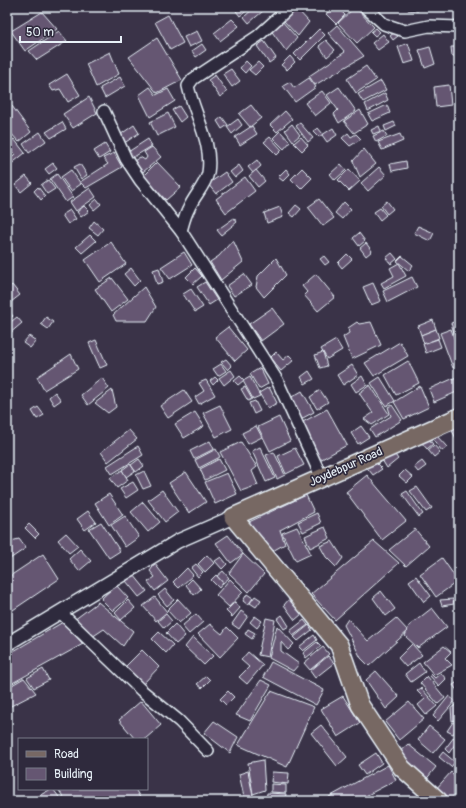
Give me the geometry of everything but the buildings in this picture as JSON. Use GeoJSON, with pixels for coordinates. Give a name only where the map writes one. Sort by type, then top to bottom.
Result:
{"type":"FeatureCollection","features":[{"type":"Feature","properties":{"kind":"main road","name":"Joydebpur Road"},"geometry":{"type":"LineString","coordinates":[[233,517],[459,417]]}},
{"type":"Feature","properties":{"kind":"main road"},"geometry":{"type":"LineString","coordinates":[[233,517],[339,645],[360,705],[402,768],[439,801]]}},
{"type":"Feature","properties":{"kind":"street"},"geometry":{"type":"LineString","coordinates":[[181,231],[189,208],[208,174],[208,158],[199,116],[191,99],[188,86],[193,79],[258,36],[290,7]]}},
{"type":"Feature","properties":{"kind":"street"},"geometry":{"type":"LineString","coordinates":[[365,7],[384,24],[405,30],[429,26],[459,27]]}},
{"type":"Feature","properties":{"kind":"street"},"geometry":{"type":"LineString","coordinates":[[104,111],[126,159],[140,180],[181,231],[277,380],[322,478]]}},
{"type":"Feature","properties":{"kind":"street"},"geometry":{"type":"LineString","coordinates":[[7,644],[61,613],[178,541],[233,517]]}},
{"type":"Feature","properties":{"kind":"street"},"geometry":{"type":"LineString","coordinates":[[61,613],[155,702],[179,721],[208,751]]}}]}
